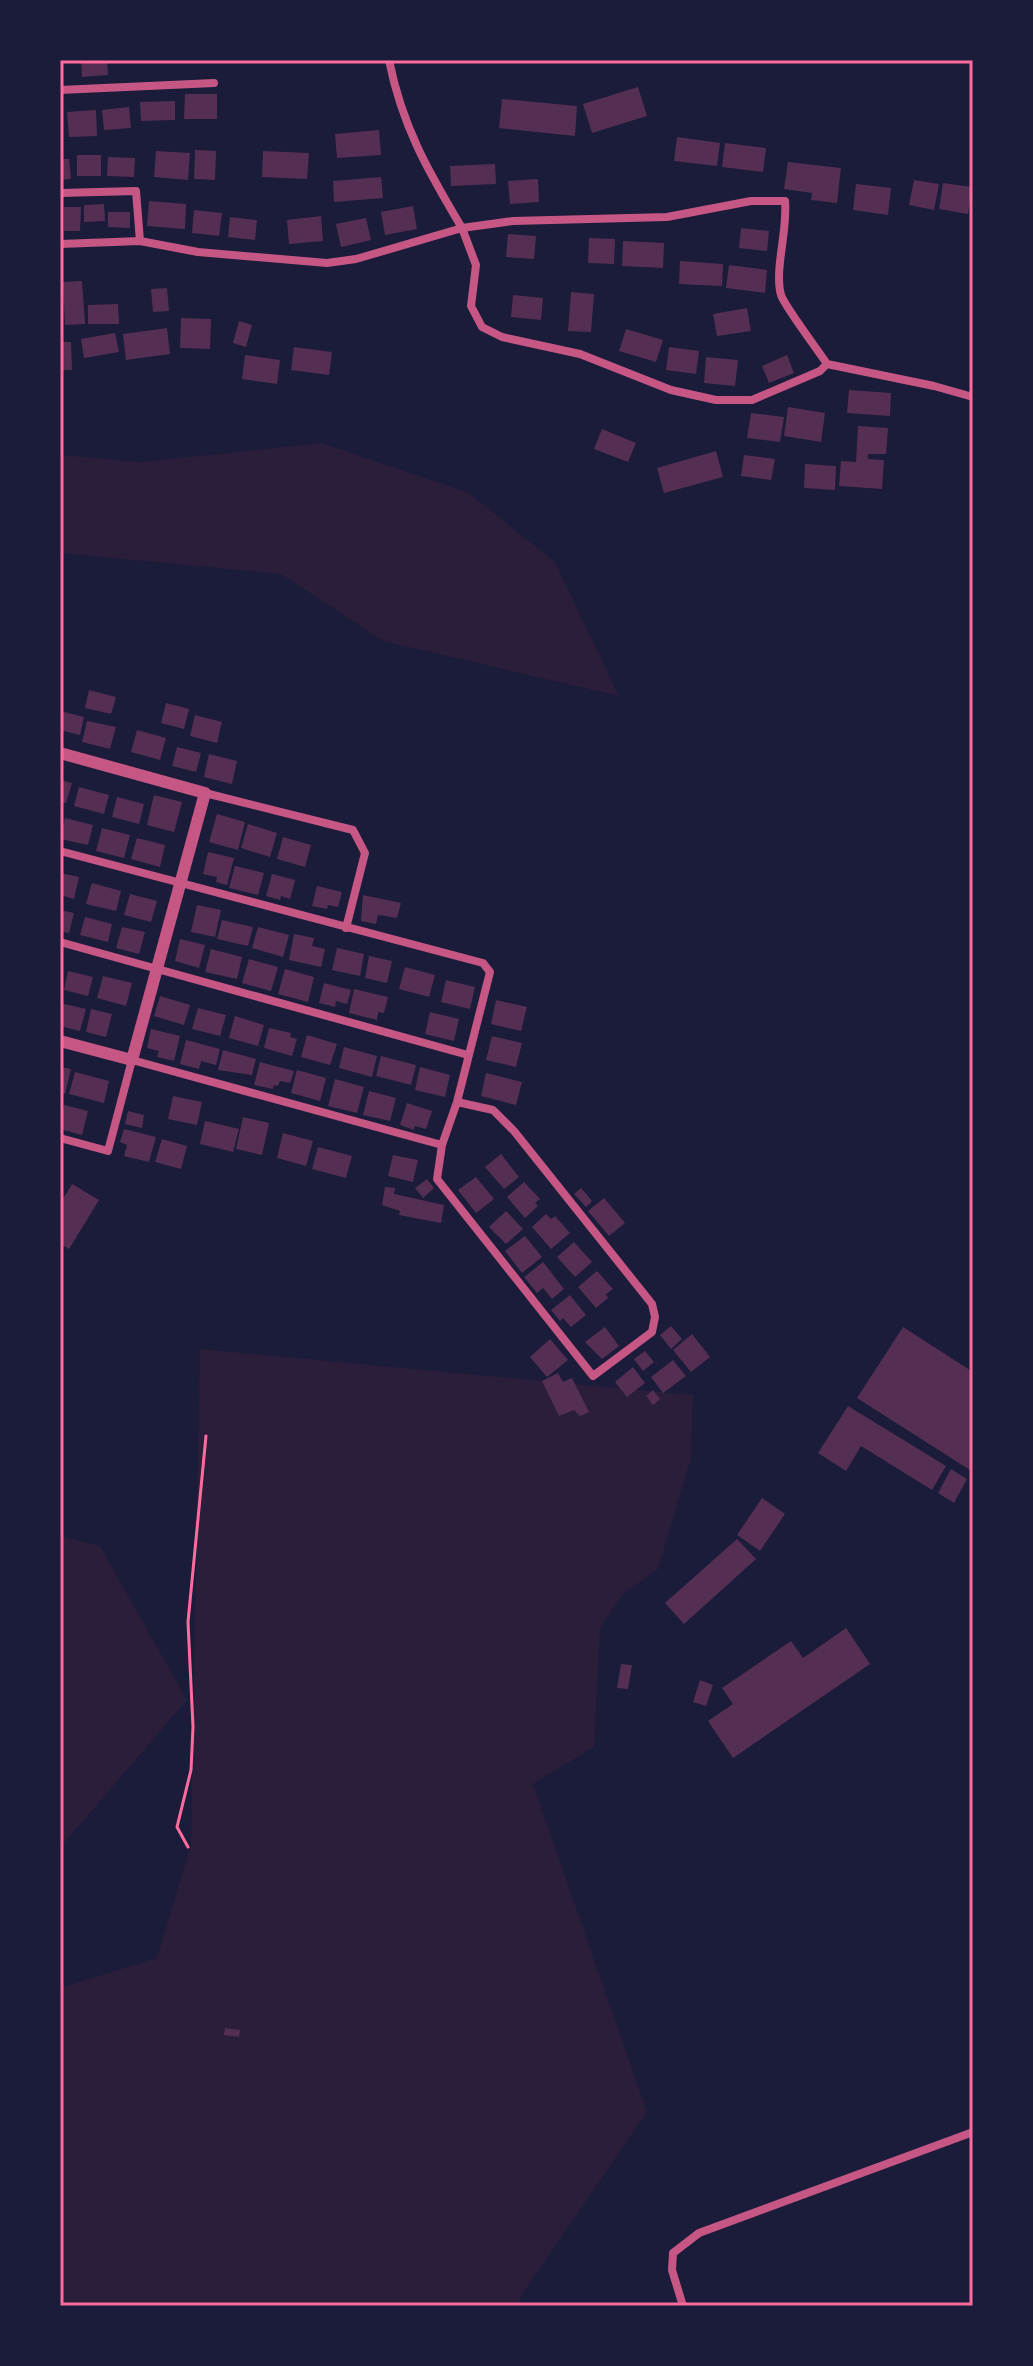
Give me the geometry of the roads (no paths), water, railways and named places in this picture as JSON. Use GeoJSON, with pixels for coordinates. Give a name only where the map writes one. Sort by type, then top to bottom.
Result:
{"type":"FeatureCollection","features":[{"type":"Feature","properties":{"kind":"street"},"geometry":{"type":"LineString","coordinates":[[389,60],[396,96],[420,156],[462,228],[476,265],[471,306],[482,327],[502,337],[580,354],[671,390],[716,400],[752,400],[820,371],[827,364]]}},
{"type":"Feature","properties":{"kind":"street"},"geometry":{"type":"LineString","coordinates":[[60,90],[214,83]]}},
{"type":"Feature","properties":{"kind":"street"},"geometry":{"type":"LineString","coordinates":[[60,193],[136,191],[140,241]]}},
{"type":"Feature","properties":{"kind":"street"},"geometry":{"type":"LineString","coordinates":[[60,244],[140,241],[198,252],[327,263],[356,259],[462,228],[513,221],[667,217],[751,201],[785,201],[781,297],[827,364],[973,397]]}},
{"type":"Feature","properties":{"kind":"street"},"geometry":{"type":"LineString","coordinates":[[60,753],[353,830],[365,853],[346,928]]}},
{"type":"Feature","properties":{"kind":"street"},"geometry":{"type":"LineString","coordinates":[[60,1138],[108,1151],[205,793]]}},
{"type":"Feature","properties":{"kind":"street"},"geometry":{"type":"LineString","coordinates":[[60,851],[483,963],[490,972],[457,1102],[442,1145],[437,1179],[593,1376],[652,1332],[655,1317],[652,1304],[514,1131],[493,1110],[457,1102]]}},
{"type":"Feature","properties":{"kind":"street"},"geometry":{"type":"LineString","coordinates":[[60,942],[468,1055]]}},
{"type":"Feature","properties":{"kind":"street"},"geometry":{"type":"LineString","coordinates":[[60,1041],[442,1145]]}},
{"type":"Feature","properties":{"kind":"street"},"geometry":{"type":"LineString","coordinates":[[683,2306],[672,2270],[673,2253],[699,2233],[973,2132]]}}]}
